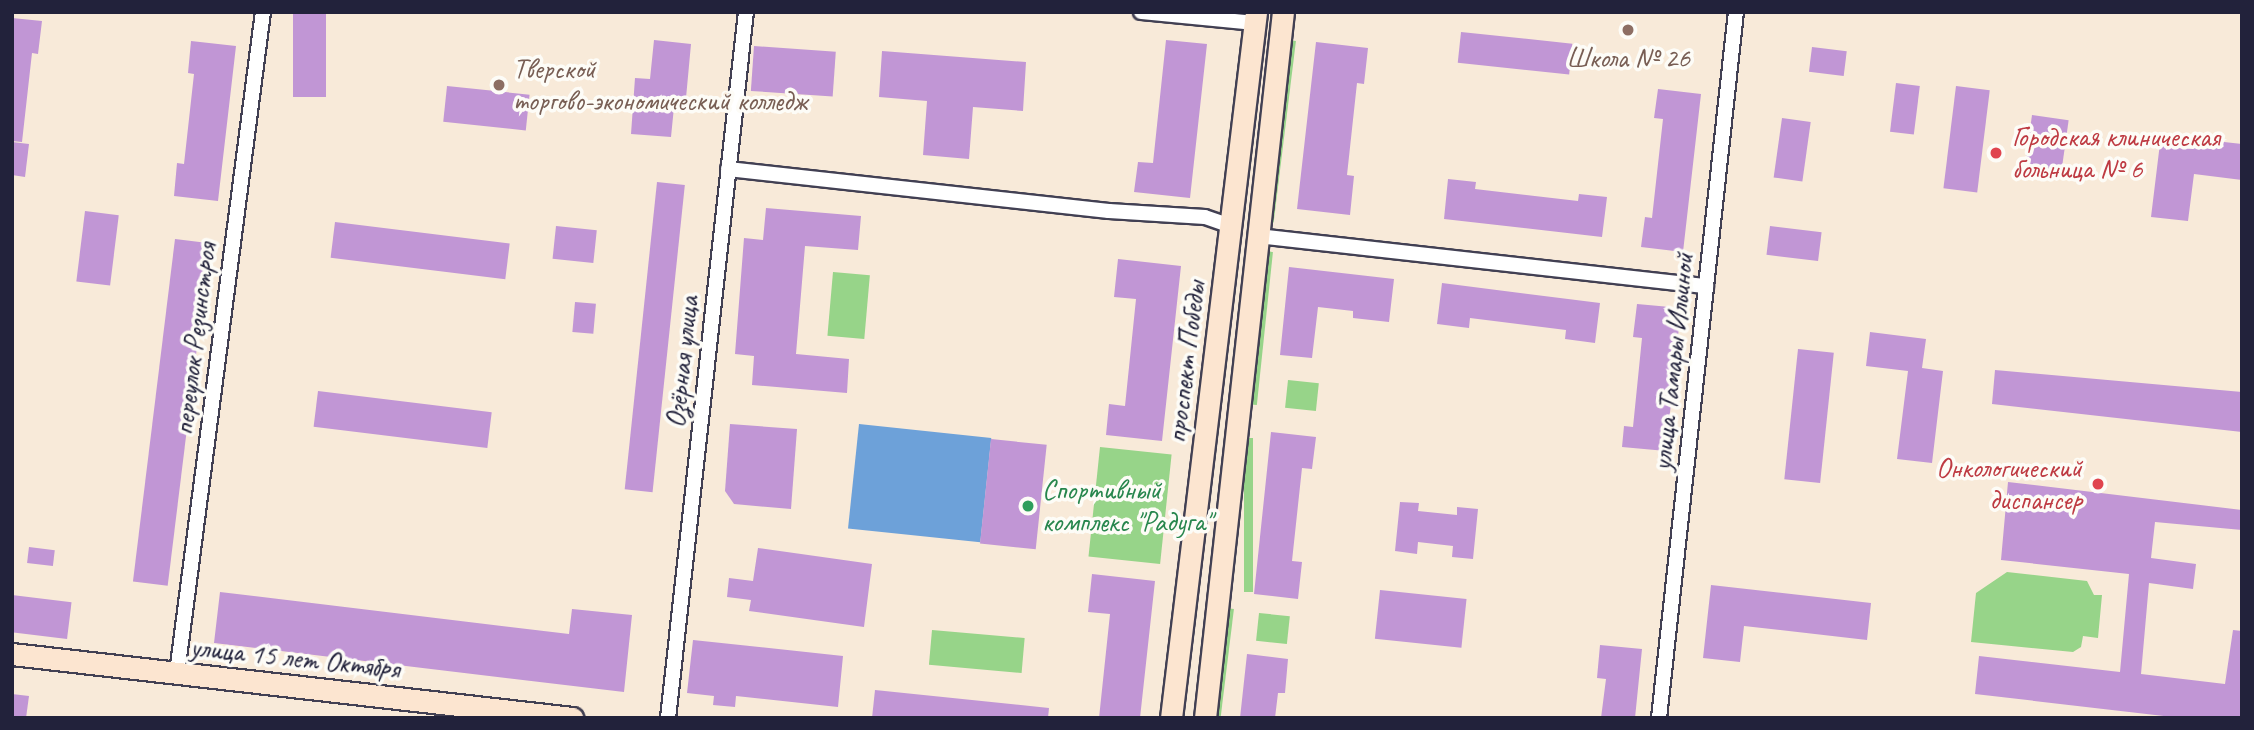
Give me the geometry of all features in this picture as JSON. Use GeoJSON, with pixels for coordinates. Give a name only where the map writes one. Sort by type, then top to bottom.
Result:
{"type":"FeatureCollection","features":[{"type":"Feature","properties":{"kind":"main road","name":"проспект Победы"},"geometry":{"type":"LineString","coordinates":[[1205,718],[1283,12]]}},
{"type":"Feature","properties":{"kind":"main road","name":"проспект Победы"},"geometry":{"type":"LineString","coordinates":[[1171,718],[1255,18]]}},
{"type":"Feature","properties":{"kind":"main road","name":"улица 15 лет Октября"},"geometry":{"type":"LineString","coordinates":[[12,654],[572,718]]}},
{"type":"Feature","properties":{"kind":"street","name":"переулок Резинстроя"},"geometry":{"type":"LineString","coordinates":[[177,673],[262,12]]}},
{"type":"Feature","properties":{"kind":"street","name":"Озёрная улица"},"geometry":{"type":"LineString","coordinates":[[668,718],[746,12]]}},
{"type":"Feature","properties":{"kind":"street"},"geometry":{"type":"LineString","coordinates":[[1141,12],[1255,18]]}},
{"type":"Feature","properties":{"kind":"street","name":"улица Тамары Ильиной"},"geometry":{"type":"LineString","coordinates":[[1659,718],[1736,12]]}},
{"type":"Feature","properties":{"kind":"street"},"geometry":{"type":"LineString","coordinates":[[729,169],[1109,211],[1205,217],[1231,226]]}},
{"type":"Feature","properties":{"kind":"street"},"geometry":{"type":"LineString","coordinates":[[1258,236],[1706,286]]}},
{"type":"Feature","properties":{"kind":"green space"},"geometry":{"type":"Polygon","coordinates":[[[1288,40],[1296,41],[1274,223],[1266,222],[1288,40]]]}},
{"type":"Feature","properties":{"kind":"green space"},"geometry":{"type":"Polygon","coordinates":[[[1264,251],[1273,252],[1257,405],[1248,404],[1264,251]]]}},
{"type":"Feature","properties":{"kind":"green space"},"geometry":{"type":"Polygon","coordinates":[[[833,272],[870,275],[864,339],[827,336],[833,272]]]}},
{"type":"Feature","properties":{"kind":"green space"},"geometry":{"type":"Polygon","coordinates":[[[1288,380],[1319,383],[1316,411],[1285,408],[1288,380]]]}},
{"type":"Feature","properties":{"kind":"green space"},"geometry":{"type":"Polygon","coordinates":[[[1244,438],[1253,438],[1253,592],[1244,592],[1244,438]]]}},
{"type":"Feature","properties":{"kind":"green space"},"geometry":{"type":"Polygon","coordinates":[[[1100,447],[1172,455],[1160,564],[1089,556],[1100,447]]]}},
{"type":"Feature","properties":{"kind":"green space"},"geometry":{"type":"Polygon","coordinates":[[[2007,572],[2087,581],[2094,595],[2102,595],[2098,638],[2083,636],[2081,647],[2073,652],[1971,642],[1976,593],[2007,572]]]}},
{"type":"Feature","properties":{"kind":"green space"},"geometry":{"type":"Polygon","coordinates":[[[1226,608],[1234,609],[1221,718],[1212,718],[1226,608]]]}},
{"type":"Feature","properties":{"kind":"green space"},"geometry":{"type":"Polygon","coordinates":[[[1259,613],[1290,616],[1287,644],[1256,641],[1259,613]]]}},
{"type":"Feature","properties":{"kind":"green space"},"geometry":{"type":"Polygon","coordinates":[[[932,630],[1025,638],[1022,673],[929,665],[932,630]]]}},
{"type":"Feature","properties":{"kind":"water"},"geometry":{"type":"Polygon","coordinates":[[[859,424],[991,438],[980,542],[848,528],[859,424]]]}},
{"type":"Feature","properties":{"kind":"building"},"geometry":{"type":"Polygon","coordinates":[[[293,12],[326,12],[326,97],[293,97],[293,12]]]}},
{"type":"Feature","properties":{"kind":"building"},"geometry":{"type":"Polygon","coordinates":[[[12,18],[42,21],[38,54],[32,53],[22,142],[12,141],[12,18]]]}},
{"type":"Feature","properties":{"kind":"building"},"geometry":{"type":"Polygon","coordinates":[[[1461,32],[1572,44],[1569,75],[1458,63],[1461,32]]]}},
{"type":"Feature","properties":{"kind":"building"},"geometry":{"type":"Polygon","coordinates":[[[654,40],[691,44],[686,98],[675,97],[671,137],[631,134],[635,78],[650,79],[654,40]]]}},
{"type":"Feature","properties":{"kind":"building"},"geometry":{"type":"Polygon","coordinates":[[[1166,40],[1207,44],[1190,198],[1134,192],[1138,162],[1153,163],[1166,40]]]}},
{"type":"Feature","properties":{"kind":"building"},"geometry":{"type":"Polygon","coordinates":[[[191,41],[236,46],[218,201],[174,196],[177,163],[184,164],[194,74],[188,73],[191,41]]]}},
{"type":"Feature","properties":{"kind":"building"},"geometry":{"type":"Polygon","coordinates":[[[1316,42],[1368,48],[1364,84],[1357,83],[1347,175],[1354,176],[1350,215],[1297,209],[1316,42]]]}},
{"type":"Feature","properties":{"kind":"building"},"geometry":{"type":"Polygon","coordinates":[[[754,46],[836,52],[833,97],[751,91],[754,46]]]}},
{"type":"Feature","properties":{"kind":"building"},"geometry":{"type":"Polygon","coordinates":[[[1812,47],[1847,51],[1844,76],[1809,72],[1812,47]]]}},
{"type":"Feature","properties":{"kind":"building"},"geometry":{"type":"Polygon","coordinates":[[[882,51],[1026,62],[1023,111],[973,107],[969,159],[923,155],[927,101],[879,97],[882,51]]]}},
{"type":"Feature","properties":{"kind":"building"},"geometry":{"type":"Polygon","coordinates":[[[1896,83],[1920,86],[1914,135],[1890,132],[1896,83]]]}},
{"type":"Feature","properties":{"kind":"building"},"geometry":{"type":"Polygon","coordinates":[[[447,86],[530,95],[526,130],[443,122],[447,86]]]}},
{"type":"Feature","properties":{"kind":"building"},"geometry":{"type":"Polygon","coordinates":[[[1956,86],[1990,90],[1977,192],[1943,188],[1956,86]]]}},
{"type":"Feature","properties":{"kind":"building"},"geometry":{"type":"Polygon","coordinates":[[[1658,89],[1701,94],[1683,252],[1641,247],[1645,217],[1652,218],[1663,119],[1654,118],[1658,89]]]}},
{"type":"Feature","properties":{"kind":"building"},"geometry":{"type":"Polygon","coordinates":[[[2032,115],[2069,120],[2061,175],[2024,169],[2032,115]]]}},
{"type":"Feature","properties":{"kind":"building"},"geometry":{"type":"Polygon","coordinates":[[[1782,118],[1811,122],[1802,181],[1774,177],[1782,118]]]}},
{"type":"Feature","properties":{"kind":"building"},"geometry":{"type":"Polygon","coordinates":[[[2161,135],[2242,144],[2242,180],[2194,174],[2188,221],[2151,217],[2161,135]]]}},
{"type":"Feature","properties":{"kind":"building"},"geometry":{"type":"Polygon","coordinates":[[[12,142],[29,144],[25,177],[12,175],[12,142]]]}},
{"type":"Feature","properties":{"kind":"building"},"geometry":{"type":"Polygon","coordinates":[[[1448,179],[1476,182],[1475,189],[1578,201],[1579,194],[1607,197],[1602,237],[1444,219],[1448,179]]]}},
{"type":"Feature","properties":{"kind":"building"},"geometry":{"type":"Polygon","coordinates":[[[657,182],[685,185],[653,492],[625,489],[657,182]]]}},
{"type":"Feature","properties":{"kind":"building"},"geometry":{"type":"Polygon","coordinates":[[[766,208],[861,216],[858,250],[805,246],[796,354],[849,359],[847,393],[752,385],[754,356],[735,354],[744,238],[763,240],[766,208]]]}},
{"type":"Feature","properties":{"kind":"building"},"geometry":{"type":"Polygon","coordinates":[[[85,211],[119,215],[110,286],[76,281],[85,211]]]}},
{"type":"Feature","properties":{"kind":"building"},"geometry":{"type":"Polygon","coordinates":[[[335,222],[510,243],[505,279],[331,258],[335,222]]]}},
{"type":"Feature","properties":{"kind":"building"},"geometry":{"type":"Polygon","coordinates":[[[556,226],[597,230],[593,263],[553,259],[556,226]]]}},
{"type":"Feature","properties":{"kind":"building"},"geometry":{"type":"Polygon","coordinates":[[[1770,226],[1822,232],[1818,261],[1766,255],[1770,226]]]}},
{"type":"Feature","properties":{"kind":"building"},"geometry":{"type":"Polygon","coordinates":[[[175,239],[210,243],[168,586],[133,581],[175,239]]]}},
{"type":"Feature","properties":{"kind":"building"},"geometry":{"type":"Polygon","coordinates":[[[1118,259],[1181,266],[1162,441],[1106,435],[1109,404],[1125,406],[1136,299],[1114,297],[1118,259]]]}},
{"type":"Feature","properties":{"kind":"building"},"geometry":{"type":"Polygon","coordinates":[[[1289,267],[1394,279],[1389,322],[1353,318],[1353,311],[1318,307],[1312,358],[1280,355],[1289,267]]]}},
{"type":"Feature","properties":{"kind":"building"},"geometry":{"type":"Polygon","coordinates":[[[1442,283],[1600,303],[1595,343],[1565,339],[1566,330],[1470,318],[1469,328],[1437,324],[1442,283]]]}},
{"type":"Feature","properties":{"kind":"building"},"geometry":{"type":"Polygon","coordinates":[[[575,302],[596,304],[593,334],[572,332],[575,302]]]}},
{"type":"Feature","properties":{"kind":"building"},"geometry":{"type":"Polygon","coordinates":[[[1637,304],[1681,308],[1666,451],[1622,447],[1624,426],[1633,427],[1642,338],[1633,337],[1637,304]]]}},
{"type":"Feature","properties":{"kind":"building"},"geometry":{"type":"Polygon","coordinates":[[[1870,332],[1926,339],[1922,368],[1943,371],[1932,463],[1897,459],[1908,371],[1866,366],[1870,332]]]}},
{"type":"Feature","properties":{"kind":"building"},"geometry":{"type":"Polygon","coordinates":[[[1798,349],[1834,353],[1820,483],[1784,479],[1798,349]]]}},
{"type":"Feature","properties":{"kind":"building"},"geometry":{"type":"Polygon","coordinates":[[[1995,370],[2242,392],[2242,432],[1992,404],[1995,370]]]}},
{"type":"Feature","properties":{"kind":"building"},"geometry":{"type":"Polygon","coordinates":[[[318,391],[492,412],[487,448],[314,427],[318,391]]]}},
{"type":"Feature","properties":{"kind":"building"},"geometry":{"type":"Polygon","coordinates":[[[730,424],[797,429],[791,509],[734,504],[725,491],[730,424]]]}},
{"type":"Feature","properties":{"kind":"building"},"geometry":{"type":"Polygon","coordinates":[[[1271,432],[1316,437],[1312,469],[1302,468],[1292,561],[1302,562],[1298,599],[1254,594],[1271,432]]]}},
{"type":"Feature","properties":{"kind":"building"},"geometry":{"type":"Polygon","coordinates":[[[991,439],[1047,445],[1036,549],[980,543],[991,439]]]}},
{"type":"Feature","properties":{"kind":"building"},"geometry":{"type":"Polygon","coordinates":[[[2008,482],[2242,510],[2242,530],[2155,522],[2151,558],[2196,564],[2193,589],[2149,583],[2141,674],[2225,684],[2233,630],[2242,631],[2242,718],[2181,718],[1975,694],[1979,656],[2120,672],[2129,574],[2001,560],[2008,482]]]}},
{"type":"Feature","properties":{"kind":"building"},"geometry":{"type":"Polygon","coordinates":[[[1400,502],[1419,503],[1418,511],[1457,515],[1457,507],[1478,509],[1473,559],[1452,557],[1453,546],[1418,542],[1417,554],[1395,551],[1400,502]]]}},
{"type":"Feature","properties":{"kind":"building"},"geometry":{"type":"Polygon","coordinates":[[[29,547],[55,550],[53,566],[27,563],[29,547]]]}},
{"type":"Feature","properties":{"kind":"building"},"geometry":{"type":"Polygon","coordinates":[[[758,548],[872,564],[864,627],[749,611],[751,600],[727,597],[729,578],[753,581],[758,548]]]}},
{"type":"Feature","properties":{"kind":"building"},"geometry":{"type":"Polygon","coordinates":[[[1092,574],[1155,581],[1140,718],[1099,718],[1110,614],[1088,612],[1092,574]]]}},
{"type":"Feature","properties":{"kind":"building"},"geometry":{"type":"Polygon","coordinates":[[[1711,585],[1871,603],[1867,640],[1744,626],[1740,662],[1703,658],[1711,585]]]}},
{"type":"Feature","properties":{"kind":"building"},"geometry":{"type":"Polygon","coordinates":[[[1380,590],[1467,599],[1461,648],[1375,639],[1380,590]]]}},
{"type":"Feature","properties":{"kind":"building"},"geometry":{"type":"Polygon","coordinates":[[[220,592],[569,634],[572,609],[632,615],[624,692],[214,643],[220,592]]]}},
{"type":"Feature","properties":{"kind":"building"},"geometry":{"type":"Polygon","coordinates":[[[12,595],[72,602],[67,639],[12,632],[12,595]]]}},
{"type":"Feature","properties":{"kind":"building"},"geometry":{"type":"Polygon","coordinates":[[[693,640],[843,656],[838,707],[736,696],[735,707],[713,705],[714,696],[687,693],[693,640]]]}},
{"type":"Feature","properties":{"kind":"building"},"geometry":{"type":"Polygon","coordinates":[[[1600,645],[1642,649],[1635,718],[1601,718],[1606,679],[1597,678],[1600,645]]]}},
{"type":"Feature","properties":{"kind":"building"},"geometry":{"type":"Polygon","coordinates":[[[1247,654],[1288,659],[1285,693],[1278,693],[1275,718],[1240,718],[1247,654]]]}},
{"type":"Feature","properties":{"kind":"building"},"geometry":{"type":"Polygon","coordinates":[[[875,690],[1049,708],[1048,718],[872,718],[875,690]]]}},
{"type":"Feature","properties":{"kind":"building"},"geometry":{"type":"Polygon","coordinates":[[[12,694],[29,696],[26,718],[12,718],[12,694]]]}},
{"type":"Feature","properties":{"kind":"place","name":"Школа № 26"},"geometry":{"type":"Point","coordinates":[1628,30]}},
{"type":"Feature","properties":{"kind":"place","name":"Тверской торгово-экономический колледж"},"geometry":{"type":"Point","coordinates":[499,85]}},
{"type":"Feature","properties":{"kind":"place","name":"Городская клиническая больница № 6"},"geometry":{"type":"Point","coordinates":[1996,153]}},
{"type":"Feature","properties":{"kind":"place","name":"Онкологический диспансер"},"geometry":{"type":"Point","coordinates":[2098,484]}},
{"type":"Feature","properties":{"kind":"place","name":"Спортивный комплекс \"Радуга\""},"geometry":{"type":"Point","coordinates":[1028,506]}}]}
